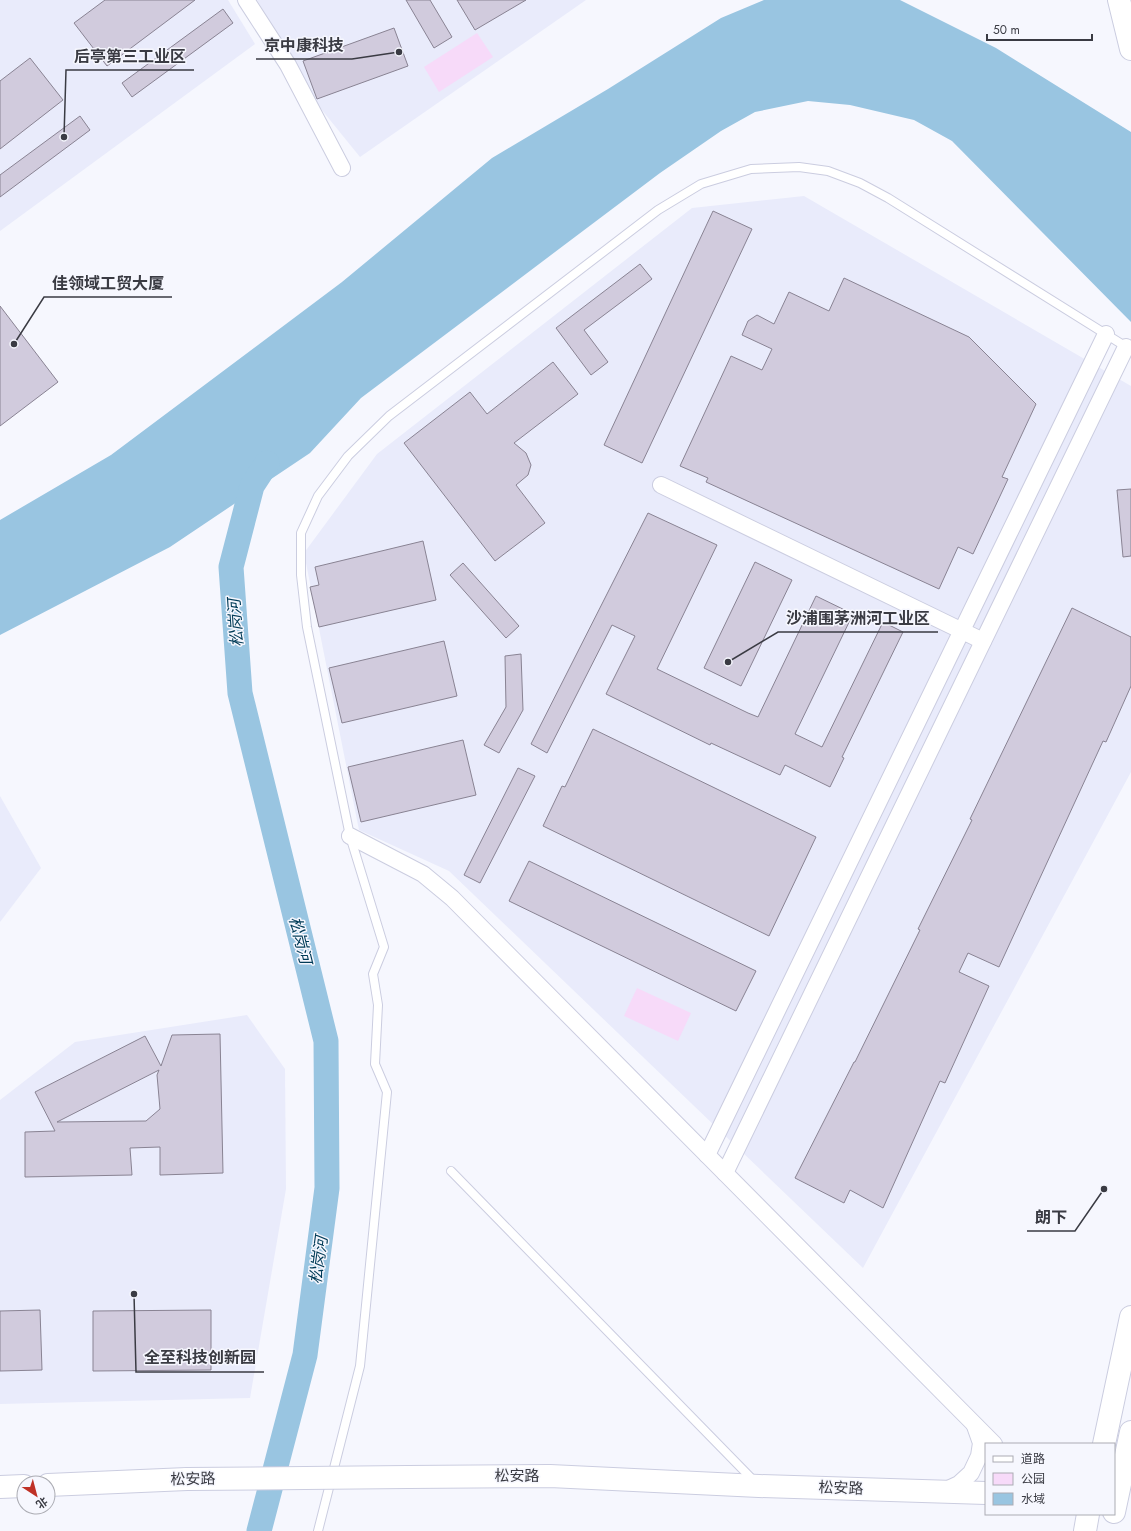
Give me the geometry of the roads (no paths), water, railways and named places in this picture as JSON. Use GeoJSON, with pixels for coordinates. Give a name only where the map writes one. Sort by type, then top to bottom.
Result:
{"type":"FeatureCollection","features":[{"type":"Feature","properties":{"kind":"main road"},"geometry":{"type":"LineString","coordinates":[[1119,0],[1131,49]]}},
{"type":"Feature","properties":{"kind":"main road"},"geometry":{"type":"LineString","coordinates":[[1104,1443],[1131,1317]]}},
{"type":"Feature","properties":{"kind":"main road"},"geometry":{"type":"LineString","coordinates":[[1111,1531],[1118,1503],[1131,1432]]}},
{"type":"Feature","properties":{"kind":"main road","name":"松安路"},"geometry":{"type":"LineString","coordinates":[[56,1485],[187,1479],[550,1476],[759,1486],[985,1492]]}},
{"type":"Feature","properties":{"kind":"main road"},"geometry":{"type":"LineString","coordinates":[[0,1487],[16,1486]]}},
{"type":"Feature","properties":{"kind":"main road"},"geometry":{"type":"LineString","coordinates":[[1085,1531],[1088,1515]]}},
{"type":"Feature","properties":{"kind":"street"},"geometry":{"type":"LineString","coordinates":[[246,0],[288,64],[342,168]]}},
{"type":"Feature","properties":{"kind":"street"},"geometry":{"type":"LineString","coordinates":[[707,1155],[1106,334]]}},
{"type":"Feature","properties":{"kind":"street"},"geometry":{"type":"LineString","coordinates":[[726,1173],[983,641],[1128,348]]}},
{"type":"Feature","properties":{"kind":"street"},"geometry":{"type":"LineString","coordinates":[[661,485],[983,641]]}},
{"type":"Feature","properties":{"kind":"street"},"geometry":{"type":"LineString","coordinates":[[350,836],[423,874],[452,898],[993,1443]]}},
{"type":"Feature","properties":{"kind":"street"},"geometry":{"type":"LineString","coordinates":[[944,1491],[959,1484],[971,1473],[979,1456],[981,1443],[975,1425]]}},
{"type":"Feature","properties":{"kind":"lane"},"geometry":{"type":"LineString","coordinates":[[318,1531],[360,1366],[387,1092],[375,1064],[378,1005],[373,974],[384,946],[350,836],[307,627],[301,575],[302,533],[318,496],[348,456],[389,416],[658,210],[701,184],[751,169],[799,168],[828,171],[860,183],[888,198],[1128,348]]}},
{"type":"Feature","properties":{"kind":"lane"},"geometry":{"type":"LineString","coordinates":[[451,1170],[759,1486]]}},
{"type":"Feature","properties":{"kind":"water"},"geometry":{"type":"Polygon","coordinates":[[[764,0],[900,0],[996,48],[1131,132],[1131,322],[952,141],[914,120],[850,105],[808,101],[755,112],[721,131],[660,173],[361,398],[310,453],[170,547],[0,635],[0,520],[111,455],[342,282],[492,158],[608,89],[721,18],[764,0]]]}},
{"type":"Feature","properties":{"kind":"waterway","name":"松岗河"},"geometry":{"type":"LineString","coordinates":[[259,1531],[305,1355],[327,1188],[326,1041],[240,693],[231,567],[252,486],[267,463]]}},
{"type":"Feature","properties":{"kind":"place","name":"京中康科技"},"geometry":{"type":"Point","coordinates":[399,52]}},
{"type":"Feature","properties":{"kind":"place","name":"后亭第三工业区"},"geometry":{"type":"Point","coordinates":[64,137]}},
{"type":"Feature","properties":{"kind":"place","name":"佳领域工贸大厦"},"geometry":{"type":"Point","coordinates":[14,344]}},
{"type":"Feature","properties":{"kind":"place","name":"沙浦围茅洲河工业区"},"geometry":{"type":"Point","coordinates":[728,662]}},
{"type":"Feature","properties":{"kind":"place","name":"朗下"},"geometry":{"type":"Point","coordinates":[1104,1189]}},
{"type":"Feature","properties":{"kind":"place","name":"全至科技创新园"},"geometry":{"type":"Point","coordinates":[134,1294]}}]}
